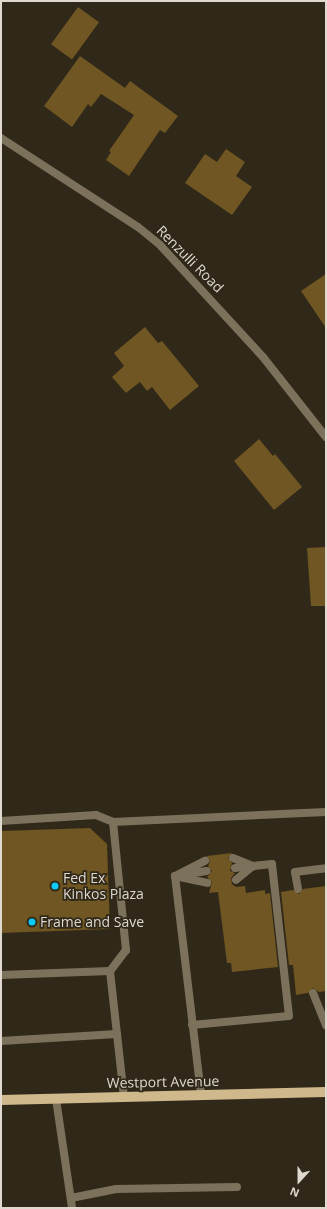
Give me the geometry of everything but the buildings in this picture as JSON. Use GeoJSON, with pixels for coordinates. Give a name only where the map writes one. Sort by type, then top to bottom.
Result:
{"type":"FeatureCollection","features":[{"type":"Feature","properties":{"kind":"main road","name":"Westport Avenue"},"geometry":{"type":"LineString","coordinates":[[1,1100],[326,1092]]}},
{"type":"Feature","properties":{"kind":"street","name":"Renzulli Road"},"geometry":{"type":"LineString","coordinates":[[1,138],[138,227],[160,245],[263,357],[326,437]]}},
{"type":"Feature","properties":{"kind":"street"},"geometry":{"type":"LineString","coordinates":[[1,821],[96,815],[113,822],[326,812]]}},
{"type":"Feature","properties":{"kind":"street"},"geometry":{"type":"LineString","coordinates":[[113,822],[126,950],[110,971],[124,1097]]}},
{"type":"Feature","properties":{"kind":"street"},"geometry":{"type":"LineString","coordinates":[[233,858],[253,866]]}},
{"type":"Feature","properties":{"kind":"street"},"geometry":{"type":"LineString","coordinates":[[175,876],[205,861]]}},
{"type":"Feature","properties":{"kind":"street"},"geometry":{"type":"LineString","coordinates":[[192,1025],[289,1016],[272,864],[235,868]]}},
{"type":"Feature","properties":{"kind":"street"},"geometry":{"type":"LineString","coordinates":[[236,880],[253,866]]}},
{"type":"Feature","properties":{"kind":"street"},"geometry":{"type":"LineString","coordinates":[[298,890],[295,872],[326,868]]}},
{"type":"Feature","properties":{"kind":"street"},"geometry":{"type":"LineString","coordinates":[[175,876],[206,871]]}},
{"type":"Feature","properties":{"kind":"street"},"geometry":{"type":"LineString","coordinates":[[175,876],[208,883]]}},
{"type":"Feature","properties":{"kind":"street"},"geometry":{"type":"LineString","coordinates":[[175,876],[201,1095]]}},
{"type":"Feature","properties":{"kind":"street"},"geometry":{"type":"LineString","coordinates":[[1,975],[110,971]]}},
{"type":"Feature","properties":{"kind":"street"},"geometry":{"type":"LineString","coordinates":[[313,993],[326,1026]]}},
{"type":"Feature","properties":{"kind":"street"},"geometry":{"type":"LineString","coordinates":[[1,1041],[118,1034]]}},
{"type":"Feature","properties":{"kind":"street"},"geometry":{"type":"LineString","coordinates":[[56,1099],[72,1208]]}},
{"type":"Feature","properties":{"kind":"street"},"geometry":{"type":"LineString","coordinates":[[71,1198],[116,1189],[237,1187]]}},
{"type":"Feature","properties":{"kind":"place","name":"Fed Ex Kinkos Plaza"},"geometry":{"type":"Point","coordinates":[55,886]}},
{"type":"Feature","properties":{"kind":"place","name":"Frame and Save"},"geometry":{"type":"Point","coordinates":[32,922]}}]}
